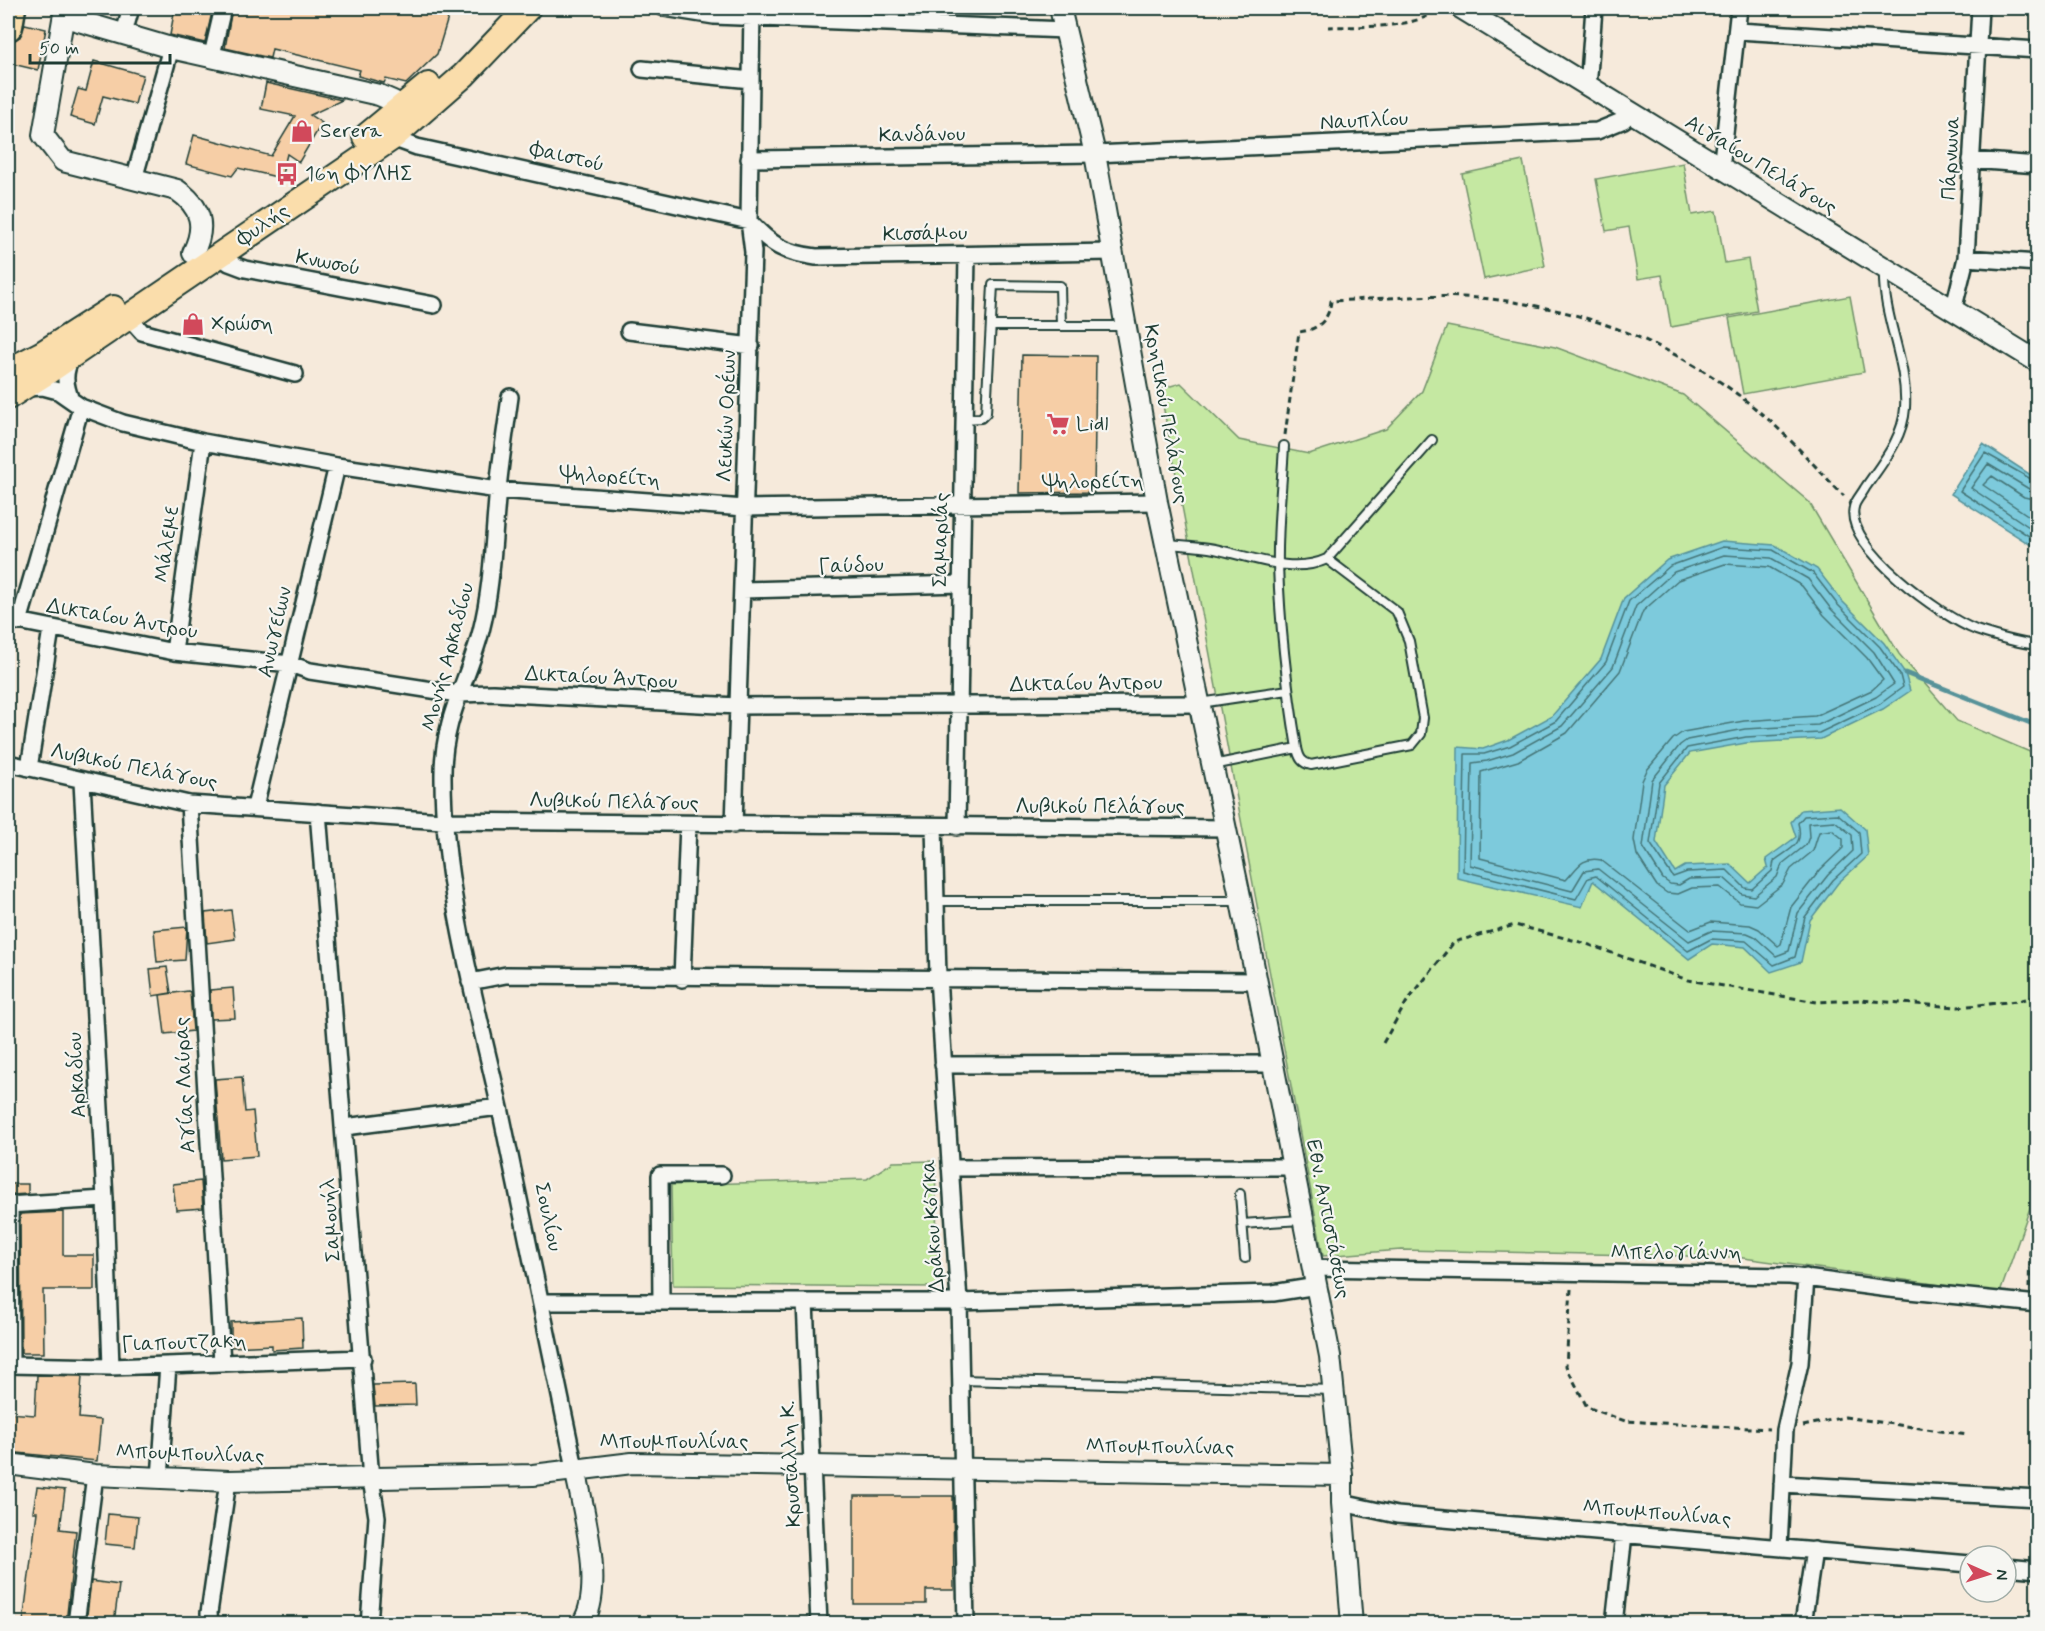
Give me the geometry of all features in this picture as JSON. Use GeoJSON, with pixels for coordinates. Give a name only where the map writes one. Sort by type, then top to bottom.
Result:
{"type":"FeatureCollection","features":[{"type":"Feature","properties":{"kind":"highway"},"geometry":{"type":"LineString","coordinates":[[8,26],[11,8]]}},
{"type":"Feature","properties":{"kind":"main road","name":"Φυλής"},"geometry":{"type":"LineString","coordinates":[[9,387],[80,349],[218,255],[464,75],[526,8]]}},
{"type":"Feature","properties":{"kind":"main road","name":"Φυλής"},"geometry":{"type":"LineString","coordinates":[[9,387],[41,354],[193,253],[395,125]]}},
{"type":"Feature","properties":{"kind":"street"},"geometry":{"type":"LineString","coordinates":[[124,33],[131,8]]}},
{"type":"Feature","properties":{"kind":"street"},"geometry":{"type":"LineString","coordinates":[[212,55],[223,8]]}},
{"type":"Feature","properties":{"kind":"street"},"geometry":{"type":"LineString","coordinates":[[664,8],[1066,30]]}},
{"type":"Feature","properties":{"kind":"street","name":"Κρητικού Πελάγους"},"geometry":{"type":"LineString","coordinates":[[1060,8],[1095,154],[1157,502],[1226,828]]}},
{"type":"Feature","properties":{"kind":"street","name":"Αιγαίου Πελάγους"},"geometry":{"type":"LineString","coordinates":[[1461,8],[2037,362]]}},
{"type":"Feature","properties":{"kind":"street"},"geometry":{"type":"LineString","coordinates":[[1588,88],[1594,8]]}},
{"type":"Feature","properties":{"kind":"street"},"geometry":{"type":"LineString","coordinates":[[1721,169],[1740,8]]}},
{"type":"Feature","properties":{"kind":"street","name":"Πάρνωνα"},"geometry":{"type":"LineString","coordinates":[[1953,311],[1966,258],[1980,8]]}},
{"type":"Feature","properties":{"kind":"street"},"geometry":{"type":"LineString","coordinates":[[193,253],[200,239],[201,225],[192,202],[177,190],[63,161],[43,135],[65,12],[171,48],[212,55],[379,95],[393,101],[395,125]]}},
{"type":"Feature","properties":{"kind":"street","name":"Λευκών Ορέων"},"geometry":{"type":"LineString","coordinates":[[734,825],[751,346],[753,252],[749,221],[749,159],[752,13]]}},
{"type":"Feature","properties":{"kind":"street"},"geometry":{"type":"LineString","coordinates":[[1738,31],[2037,50]]}},
{"type":"Feature","properties":{"kind":"street"},"geometry":{"type":"LineString","coordinates":[[134,179],[171,48]]}},
{"type":"Feature","properties":{"kind":"street"},"geometry":{"type":"LineString","coordinates":[[642,69],[751,80]]}},
{"type":"Feature","properties":{"kind":"street","name":"Ναυπλίου"},"geometry":{"type":"LineString","coordinates":[[1095,154],[1597,131],[1624,120],[1628,112]]}},
{"type":"Feature","properties":{"kind":"street","name":"Φαιστού"},"geometry":{"type":"LineString","coordinates":[[395,125],[417,147],[749,221]]}},
{"type":"Feature","properties":{"kind":"street","name":"Κανδάνου"},"geometry":{"type":"LineString","coordinates":[[749,159],[1095,154]]}},
{"type":"Feature","properties":{"kind":"street"},"geometry":{"type":"LineString","coordinates":[[1971,160],[2037,165]]}},
{"type":"Feature","properties":{"kind":"street","name":"Κισσάμου"},"geometry":{"type":"LineString","coordinates":[[749,221],[765,239],[790,254],[816,257],[1113,252]]}},
{"type":"Feature","properties":{"kind":"street","name":"Κνωσού"},"geometry":{"type":"LineString","coordinates":[[218,255],[229,263],[245,269],[434,305]]}},
{"type":"Feature","properties":{"kind":"street","name":"Σαμαριάς"},"geometry":{"type":"LineString","coordinates":[[957,827],[967,255]]}},
{"type":"Feature","properties":{"kind":"street"},"geometry":{"type":"LineString","coordinates":[[1966,258],[2037,262]]}},
{"type":"Feature","properties":{"kind":"street"},"geometry":{"type":"LineString","coordinates":[[128,316],[142,332],[295,374]]}},
{"type":"Feature","properties":{"kind":"street"},"geometry":{"type":"LineString","coordinates":[[629,331],[751,346]]}},
{"type":"Feature","properties":{"kind":"street"},"geometry":{"type":"LineString","coordinates":[[13,620],[76,404],[66,387],[66,373],[71,360],[80,349]]}},
{"type":"Feature","properties":{"kind":"street","name":"Ψηλορείτη"},"geometry":{"type":"LineString","coordinates":[[9,387],[43,387],[58,391],[76,404],[123,423],[203,442],[337,466],[498,490],[745,508],[1157,502]]}},
{"type":"Feature","properties":{"kind":"street","name":"Μονής Αρκαδίου"},"geometry":{"type":"LineString","coordinates":[[443,821],[443,769],[446,735],[458,694],[481,632],[494,559],[498,490],[510,397]]}},
{"type":"Feature","properties":{"kind":"street","name":"Μάλεμε"},"geometry":{"type":"LineString","coordinates":[[174,652],[203,442]]}},
{"type":"Feature","properties":{"kind":"street","name":"Ανωγείων"},"geometry":{"type":"LineString","coordinates":[[255,807],[337,466]]}},
{"type":"Feature","properties":{"kind":"street","name":"Γαύδου"},"geometry":{"type":"LineString","coordinates":[[742,590],[961,584]]}},
{"type":"Feature","properties":{"kind":"street","name":"Δικταίου Άντρου"},"geometry":{"type":"LineString","coordinates":[[13,620],[174,652],[290,664],[310,671],[458,694],[493,693],[737,706],[1199,704]]}},
{"type":"Feature","properties":{"kind":"street"},"geometry":{"type":"LineString","coordinates":[[29,768],[51,629]]}},
{"type":"Feature","properties":{"kind":"street","name":"Λυβικού Πελάγους"},"geometry":{"type":"LineString","coordinates":[[8,763],[82,782],[189,804],[443,821],[1226,828]]}},
{"type":"Feature","properties":{"kind":"street","name":"Αρκαδίου"},"geometry":{"type":"LineString","coordinates":[[82,782],[105,1199],[111,1367]]}},
{"type":"Feature","properties":{"kind":"street","name":"Αγίας Λαύρας"},"geometry":{"type":"LineString","coordinates":[[189,804],[222,1363]]}},
{"type":"Feature","properties":{"kind":"street","name":"Σαμουήλ"},"geometry":{"type":"LineString","coordinates":[[318,812],[345,1126],[371,1479],[377,1517],[369,1623]]}},
{"type":"Feature","properties":{"kind":"street","name":"Σουλίου"},"geometry":{"type":"LineString","coordinates":[[443,821],[470,982],[500,1107],[542,1302],[591,1549],[593,1586],[585,1622]]}},
{"type":"Feature","properties":{"kind":"street"},"geometry":{"type":"LineString","coordinates":[[682,979],[688,824]]}},
{"type":"Feature","properties":{"kind":"street","name":"Δράκου Κόγκα"},"geometry":{"type":"LineString","coordinates":[[934,826],[938,977],[959,1302],[966,1623]]}},
{"type":"Feature","properties":{"kind":"street","name":"Εθν. Αντιστάσεως"},"geometry":{"type":"LineString","coordinates":[[1226,828],[1315,1277],[1335,1390],[1352,1623]]}},
{"type":"Feature","properties":{"kind":"street"},"geometry":{"type":"LineString","coordinates":[[470,982],[506,975],[682,979],[938,977],[1256,981]]}},
{"type":"Feature","properties":{"kind":"street"},"geometry":{"type":"LineString","coordinates":[[943,1065],[1273,1064]]}},
{"type":"Feature","properties":{"kind":"street"},"geometry":{"type":"LineString","coordinates":[[345,1126],[500,1107]]}},
{"type":"Feature","properties":{"kind":"street"},"geometry":{"type":"LineString","coordinates":[[951,1168],[1292,1167]]}},
{"type":"Feature","properties":{"kind":"street"},"geometry":{"type":"LineString","coordinates":[[661,1302],[660,1175],[722,1175]]}},
{"type":"Feature","properties":{"kind":"street"},"geometry":{"type":"LineString","coordinates":[[9,1365],[9,1205],[105,1199]]}},
{"type":"Feature","properties":{"kind":"street","name":"Μπελογιάννη"},"geometry":{"type":"LineString","coordinates":[[542,1302],[959,1302],[1273,1293],[1315,1277],[1418,1268],[1572,1274],[1806,1277],[1889,1289],[2037,1304]]}},
{"type":"Feature","properties":{"kind":"street"},"geometry":{"type":"LineString","coordinates":[[1779,1547],[1785,1430],[1800,1363],[1806,1277]]}},
{"type":"Feature","properties":{"kind":"street","name":"Κρυστάλλη Κ."},"geometry":{"type":"LineString","coordinates":[[805,1302],[819,1623]]}},
{"type":"Feature","properties":{"kind":"street","name":"Γιαπουτζακη"},"geometry":{"type":"LineString","coordinates":[[9,1365],[111,1367],[363,1358]]}},
{"type":"Feature","properties":{"kind":"street"},"geometry":{"type":"LineString","coordinates":[[160,1478],[168,1365]]}},
{"type":"Feature","properties":{"kind":"street","name":"Μπουμπουλίνας"},"geometry":{"type":"LineString","coordinates":[[8,1464],[95,1474],[228,1481],[533,1475],[575,1468],[632,1463],[1342,1475]]}},
{"type":"Feature","properties":{"kind":"street"},"geometry":{"type":"LineString","coordinates":[[76,1623],[95,1474]]}},
{"type":"Feature","properties":{"kind":"street"},"geometry":{"type":"LineString","coordinates":[[210,1623],[209,1613],[228,1481]]}},
{"type":"Feature","properties":{"kind":"street"},"geometry":{"type":"LineString","coordinates":[[1782,1484],[2037,1498]]}},
{"type":"Feature","properties":{"kind":"street","name":"Μπουμπουλίνας"},"geometry":{"type":"LineString","coordinates":[[1342,1503],[1397,1515],[1958,1563]]}},
{"type":"Feature","properties":{"kind":"street"},"geometry":{"type":"LineString","coordinates":[[1614,1623],[1624,1534]]}},
{"type":"Feature","properties":{"kind":"street"},"geometry":{"type":"LineString","coordinates":[[1803,1623],[1814,1550]]}},
{"type":"Feature","properties":{"kind":"street"},"geometry":{"type":"LineString","coordinates":[[2018,1568],[2037,1570]]}},
{"type":"Feature","properties":{"kind":"lane"},"geometry":{"type":"LineString","coordinates":[[1884,268],[1885,304],[1903,381],[1905,407],[1902,428],[1894,445],[1854,506],[1852,523],[1863,542],[1890,573],[1911,590],[1974,629],[2037,645]]}},
{"type":"Feature","properties":{"kind":"lane"},"geometry":{"type":"LineString","coordinates":[[964,419],[981,418],[986,413],[992,289],[996,283],[1060,286],[1061,326]]}},
{"type":"Feature","properties":{"kind":"lane"},"geometry":{"type":"LineString","coordinates":[[991,326],[1126,326]]}},
{"type":"Feature","properties":{"kind":"lane"},"geometry":{"type":"LineString","coordinates":[[1166,544],[1209,548],[1278,563],[1316,564],[1327,559],[1432,440]]}},
{"type":"Feature","properties":{"kind":"lane"},"geometry":{"type":"LineString","coordinates":[[1284,446],[1278,563],[1288,690],[1299,757],[1311,765],[1412,745],[1421,734],[1423,718],[1409,641],[1397,612],[1327,559]]}},
{"type":"Feature","properties":{"kind":"lane"},"geometry":{"type":"LineString","coordinates":[[1199,704],[1288,690]]}},
{"type":"Feature","properties":{"kind":"lane"},"geometry":{"type":"LineString","coordinates":[[1212,765],[1297,748]]}},
{"type":"Feature","properties":{"kind":"lane"},"geometry":{"type":"LineString","coordinates":[[935,902],[1241,901]]}},
{"type":"Feature","properties":{"kind":"lane"},"geometry":{"type":"LineString","coordinates":[[1240,1194],[1245,1258]]}},
{"type":"Feature","properties":{"kind":"lane"},"geometry":{"type":"LineString","coordinates":[[1242,1224],[1303,1220]]}},
{"type":"Feature","properties":{"kind":"lane"},"geometry":{"type":"LineString","coordinates":[[961,1380],[1335,1390]]}},
{"type":"Feature","properties":{"kind":"path"},"geometry":{"type":"LineString","coordinates":[[1328,27],[1390,25],[1431,16],[1440,8]]}},
{"type":"Feature","properties":{"kind":"path"},"geometry":{"type":"LineString","coordinates":[[1284,446],[1299,332],[1317,327],[1324,321],[1331,301],[1434,296],[1493,299],[1558,310],[1593,320],[1647,341],[1684,359],[1756,409],[1854,506]]}},
{"type":"Feature","properties":{"kind":"path"},"geometry":{"type":"LineString","coordinates":[[1383,1043],[1407,1003],[1454,942],[1515,925],[1584,943],[1688,980],[1817,1002],[1860,1000],[1958,1007],[2018,1001],[2037,996]]}},
{"type":"Feature","properties":{"kind":"path"},"geometry":{"type":"LineString","coordinates":[[2015,1301],[2029,1288],[2030,1249],[2037,1231]]}},
{"type":"Feature","properties":{"kind":"path"},"geometry":{"type":"LineString","coordinates":[[1572,1274],[1566,1366],[1587,1407],[1625,1421],[1785,1430],[1845,1417],[1966,1435]]}},
{"type":"Feature","properties":{"kind":"green space"},"geometry":{"type":"Polygon","coordinates":[[[1523,161],[1545,266],[1484,279],[1462,174],[1523,161]]]}},
{"type":"Feature","properties":{"kind":"green space"},"geometry":{"type":"Polygon","coordinates":[[[1683,163],[1692,215],[1716,211],[1725,263],[1748,259],[1757,311],[1671,327],[1662,275],[1638,279],[1629,227],[1606,231],[1596,179],[1683,163]]]}},
{"type":"Feature","properties":{"kind":"green space"},"geometry":{"type":"Polygon","coordinates":[[[1850,296],[1864,372],[1743,394],[1729,318],[1850,296]]]}},
{"type":"Feature","properties":{"kind":"green space"},"geometry":{"type":"Polygon","coordinates":[[[1447,326],[1555,347],[1683,395],[1809,502],[1899,654],[1957,721],[2037,755],[2037,1200],[2031,1205],[2000,1293],[1736,1257],[1401,1250],[1323,1256],[1160,389],[1181,383],[1239,440],[1309,454],[1386,429],[1422,391],[1447,326]]]}},
{"type":"Feature","properties":{"kind":"green space"},"geometry":{"type":"Polygon","coordinates":[[[935,1161],[938,1287],[673,1285],[671,1185],[867,1179],[893,1162],[935,1161]]]}},
{"type":"Feature","properties":{"kind":"water"},"geometry":{"type":"Polygon","coordinates":[[[1983,444],[2037,479],[2037,549],[1951,494],[1983,444]]]}},
{"type":"Feature","properties":{"kind":"water"},"geometry":{"type":"Polygon","coordinates":[[[1722,541],[1775,545],[1817,569],[1841,600],[1884,643],[1905,673],[1910,691],[1883,709],[1821,739],[1746,743],[1690,753],[1664,785],[1656,842],[1675,872],[1685,866],[1730,864],[1750,883],[1768,867],[1766,859],[1796,837],[1791,822],[1801,810],[1840,807],[1865,829],[1868,856],[1838,883],[1810,920],[1801,962],[1771,972],[1745,947],[1712,944],[1689,959],[1593,881],[1582,907],[1457,878],[1458,747],[1483,749],[1508,740],[1552,716],[1601,659],[1624,598],[1667,560],[1722,541]]]}},
{"type":"Feature","properties":{"kind":"building"},"geometry":{"type":"Polygon","coordinates":[[[175,8],[213,8],[205,43],[170,35],[175,8]]]}},
{"type":"Feature","properties":{"kind":"building"},"geometry":{"type":"Polygon","coordinates":[[[232,8],[451,8],[437,54],[406,84],[386,79],[384,83],[358,76],[360,70],[272,49],[270,58],[225,48],[232,8]]]}},
{"type":"Feature","properties":{"kind":"building"},"geometry":{"type":"Polygon","coordinates":[[[25,24],[46,29],[38,70],[8,63],[8,42],[20,37],[25,24]]]}},
{"type":"Feature","properties":{"kind":"building"},"geometry":{"type":"Polygon","coordinates":[[[94,61],[143,75],[135,104],[103,96],[95,124],[70,117],[78,89],[86,91],[94,61]]]}},
{"type":"Feature","properties":{"kind":"building"},"geometry":{"type":"Polygon","coordinates":[[[266,83],[342,100],[310,115],[322,123],[299,162],[287,154],[281,178],[238,168],[232,176],[186,164],[194,135],[271,156],[295,116],[261,109],[266,83]]]}},
{"type":"Feature","properties":{"kind":"building","name":"Lidl"},"geometry":{"type":"Polygon","coordinates":[[[1022,355],[1096,356],[1094,492],[1019,493],[1022,355]]]}},
{"type":"Feature","properties":{"kind":"building"},"geometry":{"type":"Polygon","coordinates":[[[231,910],[235,939],[207,943],[205,913],[231,910]]]}},
{"type":"Feature","properties":{"kind":"building"},"geometry":{"type":"Polygon","coordinates":[[[187,927],[185,960],[157,962],[154,930],[187,927]]]}},
{"type":"Feature","properties":{"kind":"building"},"geometry":{"type":"Polygon","coordinates":[[[167,967],[171,993],[153,996],[150,969],[167,967]]]}},
{"type":"Feature","properties":{"kind":"building"},"geometry":{"type":"Polygon","coordinates":[[[233,988],[235,1018],[211,1019],[210,990],[233,988]]]}},
{"type":"Feature","properties":{"kind":"building"},"geometry":{"type":"Polygon","coordinates":[[[190,992],[193,1031],[165,1034],[160,995],[190,992]]]}},
{"type":"Feature","properties":{"kind":"building"},"geometry":{"type":"Polygon","coordinates":[[[242,1077],[245,1112],[253,1111],[257,1156],[221,1159],[215,1079],[242,1077]]]}},
{"type":"Feature","properties":{"kind":"building"},"geometry":{"type":"Polygon","coordinates":[[[201,1181],[203,1208],[176,1210],[173,1184],[201,1181]]]}},
{"type":"Feature","properties":{"kind":"building"},"geometry":{"type":"Polygon","coordinates":[[[11,1184],[28,1184],[28,1194],[11,1195],[11,1184]]]}},
{"type":"Feature","properties":{"kind":"building"},"geometry":{"type":"Polygon","coordinates":[[[63,1212],[63,1255],[94,1255],[94,1290],[43,1290],[44,1353],[21,1353],[20,1214],[63,1212]]]}},
{"type":"Feature","properties":{"kind":"building"},"geometry":{"type":"Polygon","coordinates":[[[302,1318],[303,1348],[272,1350],[272,1345],[231,1347],[231,1322],[302,1318]]]}},
{"type":"Feature","properties":{"kind":"building"},"geometry":{"type":"Polygon","coordinates":[[[37,1375],[82,1376],[79,1418],[101,1420],[97,1461],[8,1452],[8,1413],[35,1415],[37,1375]]]}},
{"type":"Feature","properties":{"kind":"building"},"geometry":{"type":"Polygon","coordinates":[[[415,1384],[416,1405],[375,1406],[373,1385],[415,1384]]]}},
{"type":"Feature","properties":{"kind":"building"},"geometry":{"type":"Polygon","coordinates":[[[37,1487],[65,1490],[60,1529],[76,1531],[66,1623],[23,1623],[37,1512],[33,1512],[37,1487]]]}},
{"type":"Feature","properties":{"kind":"building"},"geometry":{"type":"Polygon","coordinates":[[[854,1496],[953,1496],[954,1590],[926,1590],[926,1604],[854,1604],[854,1496]]]}},
{"type":"Feature","properties":{"kind":"building"},"geometry":{"type":"Polygon","coordinates":[[[108,1514],[138,1517],[135,1547],[105,1544],[108,1514]]]}},
{"type":"Feature","properties":{"kind":"building"},"geometry":{"type":"Polygon","coordinates":[[[91,1581],[119,1585],[114,1623],[86,1623],[91,1581]]]}},
{"type":"Feature","properties":{"kind":"waterway"},"geometry":{"type":"LineString","coordinates":[[1905,673],[2038,726]]}},
{"type":"Feature","properties":{"kind":"place","name":"Serera"},"geometry":{"type":"Point","coordinates":[302,131]}},
{"type":"Feature","properties":{"kind":"place","name":"16η ΦΥΛΗΣ"},"geometry":{"type":"Point","coordinates":[287,174]}},
{"type":"Feature","properties":{"kind":"place","name":"Χρώση"},"geometry":{"type":"Point","coordinates":[193,324]}},
{"type":"Feature","properties":{"kind":"place","name":"Lidl"},"geometry":{"type":"Point","coordinates":[1058,424]}}]}
